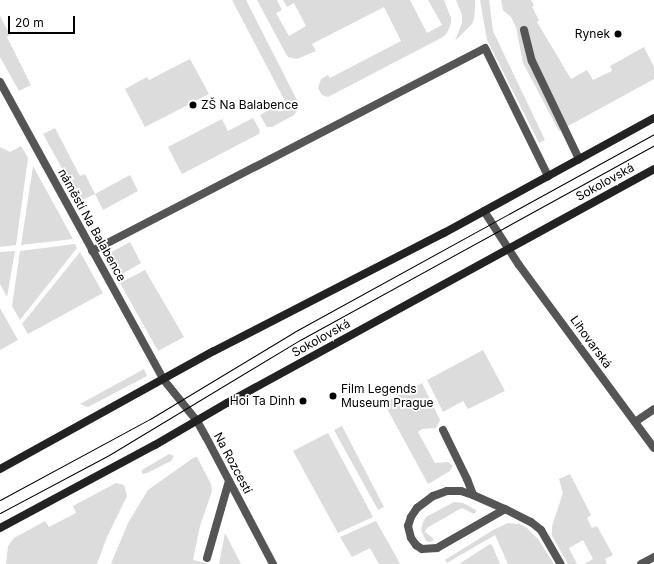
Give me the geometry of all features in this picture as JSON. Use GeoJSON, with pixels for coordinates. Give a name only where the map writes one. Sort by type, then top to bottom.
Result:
{"type":"FeatureCollection","features":[{"type":"Feature","properties":{"kind":"main road"},"geometry":{"type":"LineString","coordinates":[[0,469],[163,379],[484,211],[654,118]]}},
{"type":"Feature","properties":{"kind":"main road","name":"Sokolovská"},"geometry":{"type":"LineString","coordinates":[[0,528],[654,169]]}},
{"type":"Feature","properties":{"kind":"street"},"geometry":{"type":"LineString","coordinates":[[524,30],[532,61],[580,159]]}},
{"type":"Feature","properties":{"kind":"street"},"geometry":{"type":"LineString","coordinates":[[92,251],[485,48],[548,176]]}},
{"type":"Feature","properties":{"kind":"street","name":"náměstí Na Balabence"},"geometry":{"type":"LineString","coordinates":[[0,82],[163,379]]}},
{"type":"Feature","properties":{"kind":"street","name":"Lihovarská"},"geometry":{"type":"LineString","coordinates":[[484,211],[508,250],[654,448]]}},
{"type":"Feature","properties":{"kind":"street","name":"Na Rozcestí"},"geometry":{"type":"LineString","coordinates":[[163,379],[197,421],[273,564]]}},
{"type":"Feature","properties":{"kind":"street"},"geometry":{"type":"LineString","coordinates":[[635,422],[654,409]]}},
{"type":"Feature","properties":{"kind":"street"},"geometry":{"type":"LineString","coordinates":[[443,430],[468,479],[473,495]]}},
{"type":"Feature","properties":{"kind":"street"},"geometry":{"type":"LineString","coordinates":[[207,558],[229,481]]}},
{"type":"Feature","properties":{"kind":"street"},"geometry":{"type":"LineString","coordinates":[[505,509],[437,548],[422,549],[416,545],[408,526],[411,517],[417,508],[433,496],[447,491],[462,491],[505,509],[531,522],[540,530],[561,564]]}},
{"type":"Feature","properties":{"kind":"street"},"geometry":{"type":"LineString","coordinates":[[642,564],[654,557]]}},
{"type":"Feature","properties":{"kind":"shaded area"},"geometry":{"type":"Polygon","coordinates":[[[232,0],[246,0],[299,104],[299,108],[294,115],[272,127],[267,127],[260,115],[285,101],[232,0]]]}},
{"type":"Feature","properties":{"kind":"shaded area"},"geometry":{"type":"Polygon","coordinates":[[[257,0],[277,0],[282,10],[276,13],[289,36],[306,26],[294,3],[287,7],[283,0],[410,0],[427,33],[442,25],[428,0],[444,0],[451,18],[451,23],[447,33],[443,37],[328,97],[322,95],[318,88],[321,79],[328,75],[330,78],[401,41],[384,7],[312,44],[316,51],[297,59],[288,57],[257,0]]]}},
{"type":"Feature","properties":{"kind":"shaded area"},"geometry":{"type":"Polygon","coordinates":[[[456,0],[475,0],[475,7],[472,24],[455,41],[462,23],[462,15],[456,0]]]}},
{"type":"Feature","properties":{"kind":"shaded area"},"geometry":{"type":"Polygon","coordinates":[[[480,0],[489,0],[493,31],[545,140],[539,143],[487,40],[480,0]]]}},
{"type":"Feature","properties":{"kind":"shaded area"},"geometry":{"type":"Polygon","coordinates":[[[501,0],[531,0],[534,5],[532,7],[539,20],[537,22],[571,79],[587,70],[593,80],[612,71],[610,66],[644,47],[654,67],[654,79],[559,131],[523,63],[516,27],[511,17],[503,10],[501,0]]]}},
{"type":"Feature","properties":{"kind":"shaded area"},"geometry":{"type":"Polygon","coordinates":[[[0,16],[10,35],[7,37],[31,85],[19,91],[0,57],[0,16]]]}},
{"type":"Feature","properties":{"kind":"shaded area"},"geometry":{"type":"Polygon","coordinates":[[[190,59],[209,94],[145,127],[125,89],[147,77],[149,80],[190,59]]]}},
{"type":"Feature","properties":{"kind":"shaded area"},"geometry":{"type":"Polygon","coordinates":[[[253,118],[260,131],[259,134],[182,174],[168,147],[222,119],[228,131],[253,118]]]}},
{"type":"Feature","properties":{"kind":"shaded area"},"geometry":{"type":"Polygon","coordinates":[[[55,128],[80,176],[85,174],[95,194],[80,201],[43,134],[55,128]]]}},
{"type":"Feature","properties":{"kind":"shaded area"},"geometry":{"type":"Polygon","coordinates":[[[21,146],[28,158],[16,245],[0,247],[0,147],[10,152],[21,146]]]}},
{"type":"Feature","properties":{"kind":"shaded area"},"geometry":{"type":"Polygon","coordinates":[[[33,166],[73,239],[21,245],[33,166]]]}},
{"type":"Feature","properties":{"kind":"shaded area"},"geometry":{"type":"Polygon","coordinates":[[[130,175],[138,191],[103,210],[95,194],[130,175]]]}},
{"type":"Feature","properties":{"kind":"shaded area"},"geometry":{"type":"Polygon","coordinates":[[[130,242],[141,263],[117,277],[106,255],[130,242]]]}},
{"type":"Feature","properties":{"kind":"shaded area"},"geometry":{"type":"Polygon","coordinates":[[[75,244],[77,248],[20,320],[12,306],[20,251],[75,244]]]}},
{"type":"Feature","properties":{"kind":"shaded area"},"geometry":{"type":"Polygon","coordinates":[[[15,251],[7,297],[0,284],[0,252],[15,251]]]}},
{"type":"Feature","properties":{"kind":"shaded area"},"geometry":{"type":"Polygon","coordinates":[[[80,252],[103,293],[28,334],[22,324],[80,252]]]}},
{"type":"Feature","properties":{"kind":"shaded area"},"geometry":{"type":"Polygon","coordinates":[[[145,270],[184,337],[158,351],[120,283],[145,270]]]}},
{"type":"Feature","properties":{"kind":"shaded area"},"geometry":{"type":"Polygon","coordinates":[[[0,308],[18,340],[0,350],[0,308]]]}},
{"type":"Feature","properties":{"kind":"shaded area"},"geometry":{"type":"Polygon","coordinates":[[[483,350],[505,391],[468,409],[463,401],[443,412],[427,380],[483,350]]]}},
{"type":"Feature","properties":{"kind":"shaded area"},"geometry":{"type":"Polygon","coordinates":[[[144,369],[147,376],[88,407],[80,404],[144,369]]]}},
{"type":"Feature","properties":{"kind":"shaded area"},"geometry":{"type":"Polygon","coordinates":[[[422,383],[440,420],[436,428],[422,429],[418,432],[435,463],[448,462],[453,466],[450,471],[428,484],[384,403],[422,383]]]}},
{"type":"Feature","properties":{"kind":"shaded area"},"geometry":{"type":"Polygon","coordinates":[[[342,426],[384,507],[378,510],[334,430],[342,426]]]}},
{"type":"Feature","properties":{"kind":"shaded area"},"geometry":{"type":"Polygon","coordinates":[[[328,433],[373,517],[338,533],[293,451],[328,433]]]}},
{"type":"Feature","properties":{"kind":"shaded area"},"geometry":{"type":"Polygon","coordinates":[[[169,454],[174,456],[171,461],[142,474],[142,470],[169,454]]]}},
{"type":"Feature","properties":{"kind":"shaded area"},"geometry":{"type":"Polygon","coordinates":[[[197,457],[211,484],[212,491],[200,526],[193,560],[209,564],[111,564],[128,523],[148,490],[193,458],[197,457]]]}},
{"type":"Feature","properties":{"kind":"shaded area"},"geometry":{"type":"Polygon","coordinates":[[[570,474],[591,515],[587,518],[592,528],[597,526],[613,555],[605,559],[607,564],[584,564],[593,559],[583,540],[569,548],[577,564],[568,564],[552,536],[552,526],[563,493],[559,479],[570,474]]]}},
{"type":"Feature","properties":{"kind":"shaded area"},"geometry":{"type":"Polygon","coordinates":[[[116,483],[124,485],[127,496],[107,537],[97,564],[6,564],[8,546],[14,538],[45,521],[49,527],[76,513],[73,506],[116,483]]]}},
{"type":"Feature","properties":{"kind":"shaded area"},"geometry":{"type":"Polygon","coordinates":[[[454,502],[463,503],[476,510],[476,512],[474,514],[462,508],[458,510],[427,528],[425,532],[433,538],[433,541],[426,541],[421,530],[426,517],[454,502]]]}},
{"type":"Feature","properties":{"kind":"shaded area"},"geometry":{"type":"Polygon","coordinates":[[[376,521],[400,564],[379,564],[370,548],[352,557],[340,537],[376,521]]]}},
{"type":"Feature","properties":{"kind":"shaded area"},"geometry":{"type":"Polygon","coordinates":[[[508,523],[520,524],[527,528],[538,539],[554,564],[508,564],[495,535],[447,563],[445,560],[493,530],[508,523]]]}},
{"type":"Feature","properties":{"kind":"shaded area"},"geometry":{"type":"Polygon","coordinates":[[[225,533],[241,564],[219,564],[225,533]]]}},
{"type":"Feature","properties":{"kind":"shaded area"},"geometry":{"type":"Polygon","coordinates":[[[490,544],[492,545],[500,564],[459,564],[490,544]]]}},
{"type":"Feature","properties":{"kind":"tram line"},"geometry":{"type":"LineString","coordinates":[[0,500],[150,419],[294,332],[654,134]]}},
{"type":"Feature","properties":{"kind":"tram line"},"geometry":{"type":"LineString","coordinates":[[0,513],[109,455],[300,340],[654,145]]}},
{"type":"Feature","properties":{"kind":"place","name":"Rynek"},"geometry":{"type":"Point","coordinates":[618,34]}},
{"type":"Feature","properties":{"kind":"place","name":"ZŠ Na Balabence"},"geometry":{"type":"Point","coordinates":[193,105]}},
{"type":"Feature","properties":{"kind":"place","name":"Film Legends Museum Prague"},"geometry":{"type":"Point","coordinates":[333,396]}},
{"type":"Feature","properties":{"kind":"place","name":"Hoi Ta Dinh"},"geometry":{"type":"Point","coordinates":[303,401]}}]}
